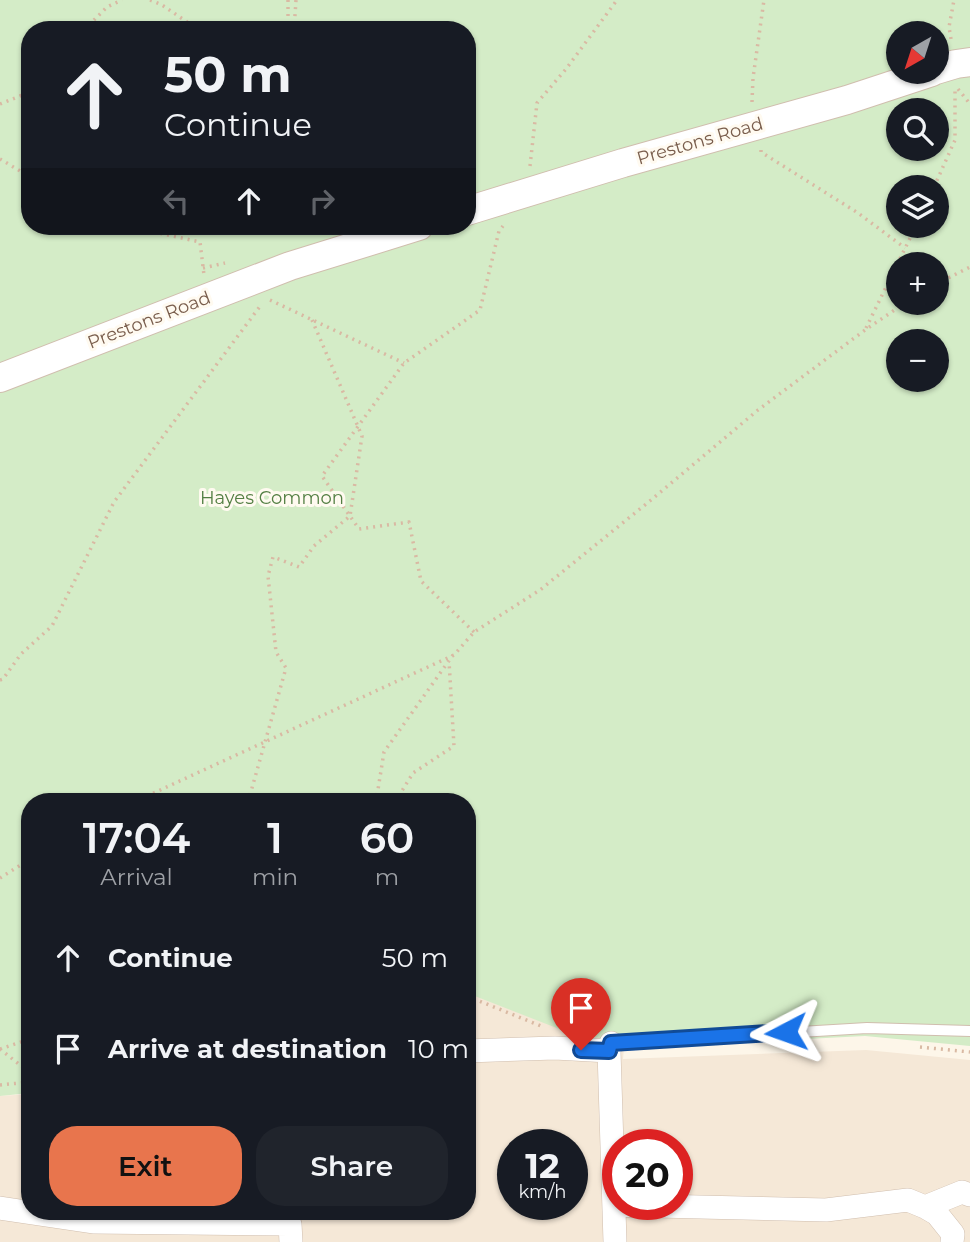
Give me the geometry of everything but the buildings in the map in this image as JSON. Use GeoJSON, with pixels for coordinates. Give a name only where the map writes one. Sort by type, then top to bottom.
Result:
{"type":"FeatureCollection","features":[{"type":"Feature","properties":{"kind":"street","name":"Prestons Road"},"geometry":{"type":"LineString","coordinates":[[476,208],[896,84]]}},
{"type":"Feature","properties":{"kind":"street","name":"Prestons Road"},"geometry":{"type":"LineString","coordinates":[[0,377],[290,266],[390,235]]}},
{"type":"Feature","properties":{"kind":"street"},"geometry":{"type":"LineString","coordinates":[[476,1051],[610,1047],[612,1129]]}},
{"type":"Feature","properties":{"kind":"street"},"geometry":{"type":"LineString","coordinates":[[925,1207],[962,1192],[970,1195]]}},
{"type":"Feature","properties":{"kind":"street"},"geometry":{"type":"LineString","coordinates":[[693,1207],[826,1210],[908,1200],[937,1214],[953,1234],[952,1242]]}},
{"type":"Feature","properties":{"kind":"street"},"geometry":{"type":"LineString","coordinates":[[0,1208],[21,1213]]}},
{"type":"Feature","properties":{"kind":"street"},"geometry":{"type":"LineString","coordinates":[[46,1220],[93,1232],[290,1224],[291,1242]]}},
{"type":"Feature","properties":{"kind":"street"},"geometry":{"type":"LineString","coordinates":[[614,1220],[614,1242]]}},
{"type":"Feature","properties":{"kind":"lane"},"geometry":{"type":"LineString","coordinates":[[610,1047],[867,1028],[970,1031]]}},
{"type":"Feature","properties":{"kind":"path"},"geometry":{"type":"LineString","coordinates":[[93,21],[107,7],[122,0]]}},
{"type":"Feature","properties":{"kind":"path"},"geometry":{"type":"LineString","coordinates":[[150,0],[186,21]]}},
{"type":"Feature","properties":{"kind":"path"},"geometry":{"type":"LineString","coordinates":[[288,0],[288,21]]}},
{"type":"Feature","properties":{"kind":"path"},"geometry":{"type":"LineString","coordinates":[[295,21],[296,0]]}},
{"type":"Feature","properties":{"kind":"path"},"geometry":{"type":"LineString","coordinates":[[474,632],[421,581],[409,522],[359,529],[322,476],[404,363],[481,310],[499,231],[527,192],[537,103],[617,0]]}},
{"type":"Feature","properties":{"kind":"path"},"geometry":{"type":"LineString","coordinates":[[949,27],[954,0]]}},
{"type":"Feature","properties":{"kind":"path"},"geometry":{"type":"LineString","coordinates":[[939,175],[955,139],[956,86],[970,104]]}},
{"type":"Feature","properties":{"kind":"path"},"geometry":{"type":"LineString","coordinates":[[0,104],[21,96]]}},
{"type":"Feature","properties":{"kind":"path"},"geometry":{"type":"LineString","coordinates":[[0,159],[21,171]]}},
{"type":"Feature","properties":{"kind":"path"},"geometry":{"type":"LineString","coordinates":[[168,235],[200,242],[206,298]]}},
{"type":"Feature","properties":{"kind":"path"},"geometry":{"type":"LineString","coordinates":[[289,235],[290,266]]}},
{"type":"Feature","properties":{"kind":"path"},"geometry":{"type":"LineString","coordinates":[[865,330],[910,238]]}},
{"type":"Feature","properties":{"kind":"path"},"geometry":{"type":"LineString","coordinates":[[949,278],[970,267]]}},
{"type":"Feature","properties":{"kind":"path"},"geometry":{"type":"LineString","coordinates":[[0,680],[21,654],[52,626],[114,502],[266,298],[404,363]]}},
{"type":"Feature","properties":{"kind":"path"},"geometry":{"type":"LineString","coordinates":[[377,793],[384,752],[449,661],[474,632],[540,590],[758,410],[887,315]]}},
{"type":"Feature","properties":{"kind":"path"},"geometry":{"type":"LineString","coordinates":[[250,793],[286,668],[276,652],[268,576],[272,557],[299,567],[314,546],[350,516],[362,436],[312,320]]}},
{"type":"Feature","properties":{"kind":"path"},"geometry":{"type":"LineString","coordinates":[[153,793],[454,655]]}},
{"type":"Feature","properties":{"kind":"path"},"geometry":{"type":"LineString","coordinates":[[401,793],[413,774],[454,746],[449,661]]}},
{"type":"Feature","properties":{"kind":"path"},"geometry":{"type":"LineString","coordinates":[[0,878],[21,865]]}},
{"type":"Feature","properties":{"kind":"path"},"geometry":{"type":"LineString","coordinates":[[476,1000],[548,1029]]}},
{"type":"Feature","properties":{"kind":"path"},"geometry":{"type":"LineString","coordinates":[[0,1049],[21,1042]]}},
{"type":"Feature","properties":{"kind":"path"},"geometry":{"type":"LineString","coordinates":[[0,1049],[21,1066]]}},
{"type":"Feature","properties":{"kind":"path"},"geometry":{"type":"LineString","coordinates":[[0,1085],[21,1083]]}},
{"type":"Feature","properties":{"kind":"shaded area"},"geometry":{"type":"Polygon","coordinates":[[[476,995],[625,1037],[623,1059],[866,1050],[970,1060],[970,1242],[0,1242],[0,1096],[21,1095],[21,1220],[476,1220],[476,995]]]}},
{"type":"Feature","properties":{"kind":"green space","name":"Hayes Common"},"geometry":{"type":"Polygon","coordinates":[[[0,0],[970,0],[970,1046],[865,1036],[624,1048],[625,1038],[606,1039],[572,1034],[476,997],[476,793],[21,793],[21,1094],[0,1096],[0,0]]]}},
{"type":"Feature","properties":{"kind":"route"},"geometry":{"type":"LineString","coordinates":[[581,1050],[609,1051],[611,1043],[786,1032]]}}]}
